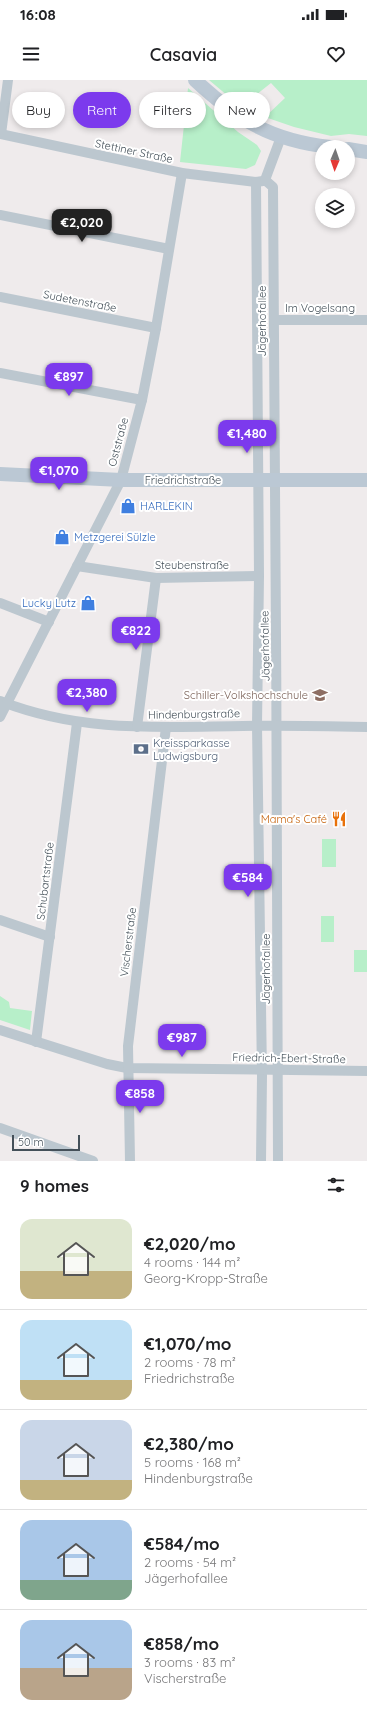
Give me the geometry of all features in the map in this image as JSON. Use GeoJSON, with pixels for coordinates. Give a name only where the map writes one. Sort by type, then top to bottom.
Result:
{"type":"FeatureCollection","features":[{"type":"Feature","properties":{"kind":"main road"},"geometry":{"type":"LineString","coordinates":[[195,80],[219,102],[240,118],[281,137],[297,142],[315,145]]}},
{"type":"Feature","properties":{"kind":"main road"},"geometry":{"type":"LineString","coordinates":[[355,150],[367,152]]}},
{"type":"Feature","properties":{"kind":"main road","name":"Friedrichstraße"},"geometry":{"type":"LineString","coordinates":[[0,474],[121,480],[367,480]]}},
{"type":"Feature","properties":{"kind":"street"},"geometry":{"type":"LineString","coordinates":[[1,134],[8,80]]}},
{"type":"Feature","properties":{"kind":"street","name":"Stettiner Straße"},"geometry":{"type":"LineString","coordinates":[[1,134],[182,173],[260,181]]}},
{"type":"Feature","properties":{"kind":"street","name":"Jägerhofallee"},"geometry":{"type":"LineString","coordinates":[[261,1161],[262,1070],[257,725],[260,181],[281,137]]}},
{"type":"Feature","properties":{"kind":"street","name":"Oststraße"},"geometry":{"type":"LineString","coordinates":[[0,717],[3,703],[49,622],[121,480],[142,400],[156,328],[182,173]]}},
{"type":"Feature","properties":{"kind":"street","name":"Jägerhofallee"},"geometry":{"type":"LineString","coordinates":[[260,181],[273,187],[274,481],[278,726],[278,1161]]}},
{"type":"Feature","properties":{"kind":"street"},"geometry":{"type":"LineString","coordinates":[[0,215],[169,249]]}},
{"type":"Feature","properties":{"kind":"street","name":"Sudetenstraße"},"geometry":{"type":"LineString","coordinates":[[0,297],[156,328]]}},
{"type":"Feature","properties":{"kind":"street","name":"Im Vogelsang"},"geometry":{"type":"LineString","coordinates":[[274,320],[367,320]]}},
{"type":"Feature","properties":{"kind":"street"},"geometry":{"type":"LineString","coordinates":[[0,373],[142,400]]}},
{"type":"Feature","properties":{"kind":"street","name":"Steubenstraße"},"geometry":{"type":"LineString","coordinates":[[78,566],[156,578],[259,576]]}},
{"type":"Feature","properties":{"kind":"street"},"geometry":{"type":"LineString","coordinates":[[137,727],[156,578]]}},
{"type":"Feature","properties":{"kind":"street"},"geometry":{"type":"LineString","coordinates":[[0,603],[49,622]]}},
{"type":"Feature","properties":{"kind":"street","name":"Hindenburgstraße"},"geometry":{"type":"LineString","coordinates":[[3,703],[38,714],[77,723],[137,727],[257,725],[367,727]]}},
{"type":"Feature","properties":{"kind":"street","name":"Schubartstraße"},"geometry":{"type":"LineString","coordinates":[[36,1042],[77,723]]}},
{"type":"Feature","properties":{"kind":"street","name":"Vischerstraße"},"geometry":{"type":"LineString","coordinates":[[130,1161],[127,1068],[128,1046],[166,727]]}},
{"type":"Feature","properties":{"kind":"street"},"geometry":{"type":"LineString","coordinates":[[0,920],[50,936]]}},
{"type":"Feature","properties":{"kind":"street","name":"Friedrich-Ebert-Straße"},"geometry":{"type":"LineString","coordinates":[[0,1030],[127,1068],[367,1071]]}},
{"type":"Feature","properties":{"kind":"street"},"geometry":{"type":"LineString","coordinates":[[0,1128],[93,1161]]}},
{"type":"Feature","properties":{"kind":"green space"},"geometry":{"type":"Polygon","coordinates":[[[209,80],[367,80],[367,136],[349,134],[331,136],[294,127],[270,119],[270,112],[285,98],[271,83],[260,92],[223,92],[209,80]]]}},
{"type":"Feature","properties":{"kind":"green space"},"geometry":{"type":"Polygon","coordinates":[[[206,104],[214,111],[214,128],[233,128],[257,145],[261,151],[255,165],[246,169],[180,162],[184,128],[206,128],[206,104]]]}},
{"type":"Feature","properties":{"kind":"green space"},"geometry":{"type":"Polygon","coordinates":[[[322,839],[336,839],[336,867],[322,867],[322,839]]]}},
{"type":"Feature","properties":{"kind":"green space"},"geometry":{"type":"Polygon","coordinates":[[[321,916],[334,916],[334,942],[321,942],[321,916]]]}},
{"type":"Feature","properties":{"kind":"green space"},"geometry":{"type":"Polygon","coordinates":[[[354,950],[367,950],[367,972],[354,972],[354,950]]]}},
{"type":"Feature","properties":{"kind":"green space"},"geometry":{"type":"Polygon","coordinates":[[[0,996],[9,1002],[10,1008],[32,1011],[30,1030],[0,1020],[0,996]]]}},
{"type":"Feature","properties":{"kind":"place","name":"HARLEKIN"},"geometry":{"type":"Point","coordinates":[128,506]}},
{"type":"Feature","properties":{"kind":"place","name":"Metzgerei Sülzle"},"geometry":{"type":"Point","coordinates":[62,537]}},
{"type":"Feature","properties":{"kind":"place","name":"Lucky Lutz"},"geometry":{"type":"Point","coordinates":[88,603]}},
{"type":"Feature","properties":{"kind":"place","name":"Schiller-Volkshochschule"},"geometry":{"type":"Point","coordinates":[320,695]}},
{"type":"Feature","properties":{"kind":"place","name":"Kreissparkasse Ludwigsburg"},"geometry":{"type":"Point","coordinates":[141,749]}},
{"type":"Feature","properties":{"kind":"place","name":"Mama's Café"},"geometry":{"type":"Point","coordinates":[339,819]}}]}
